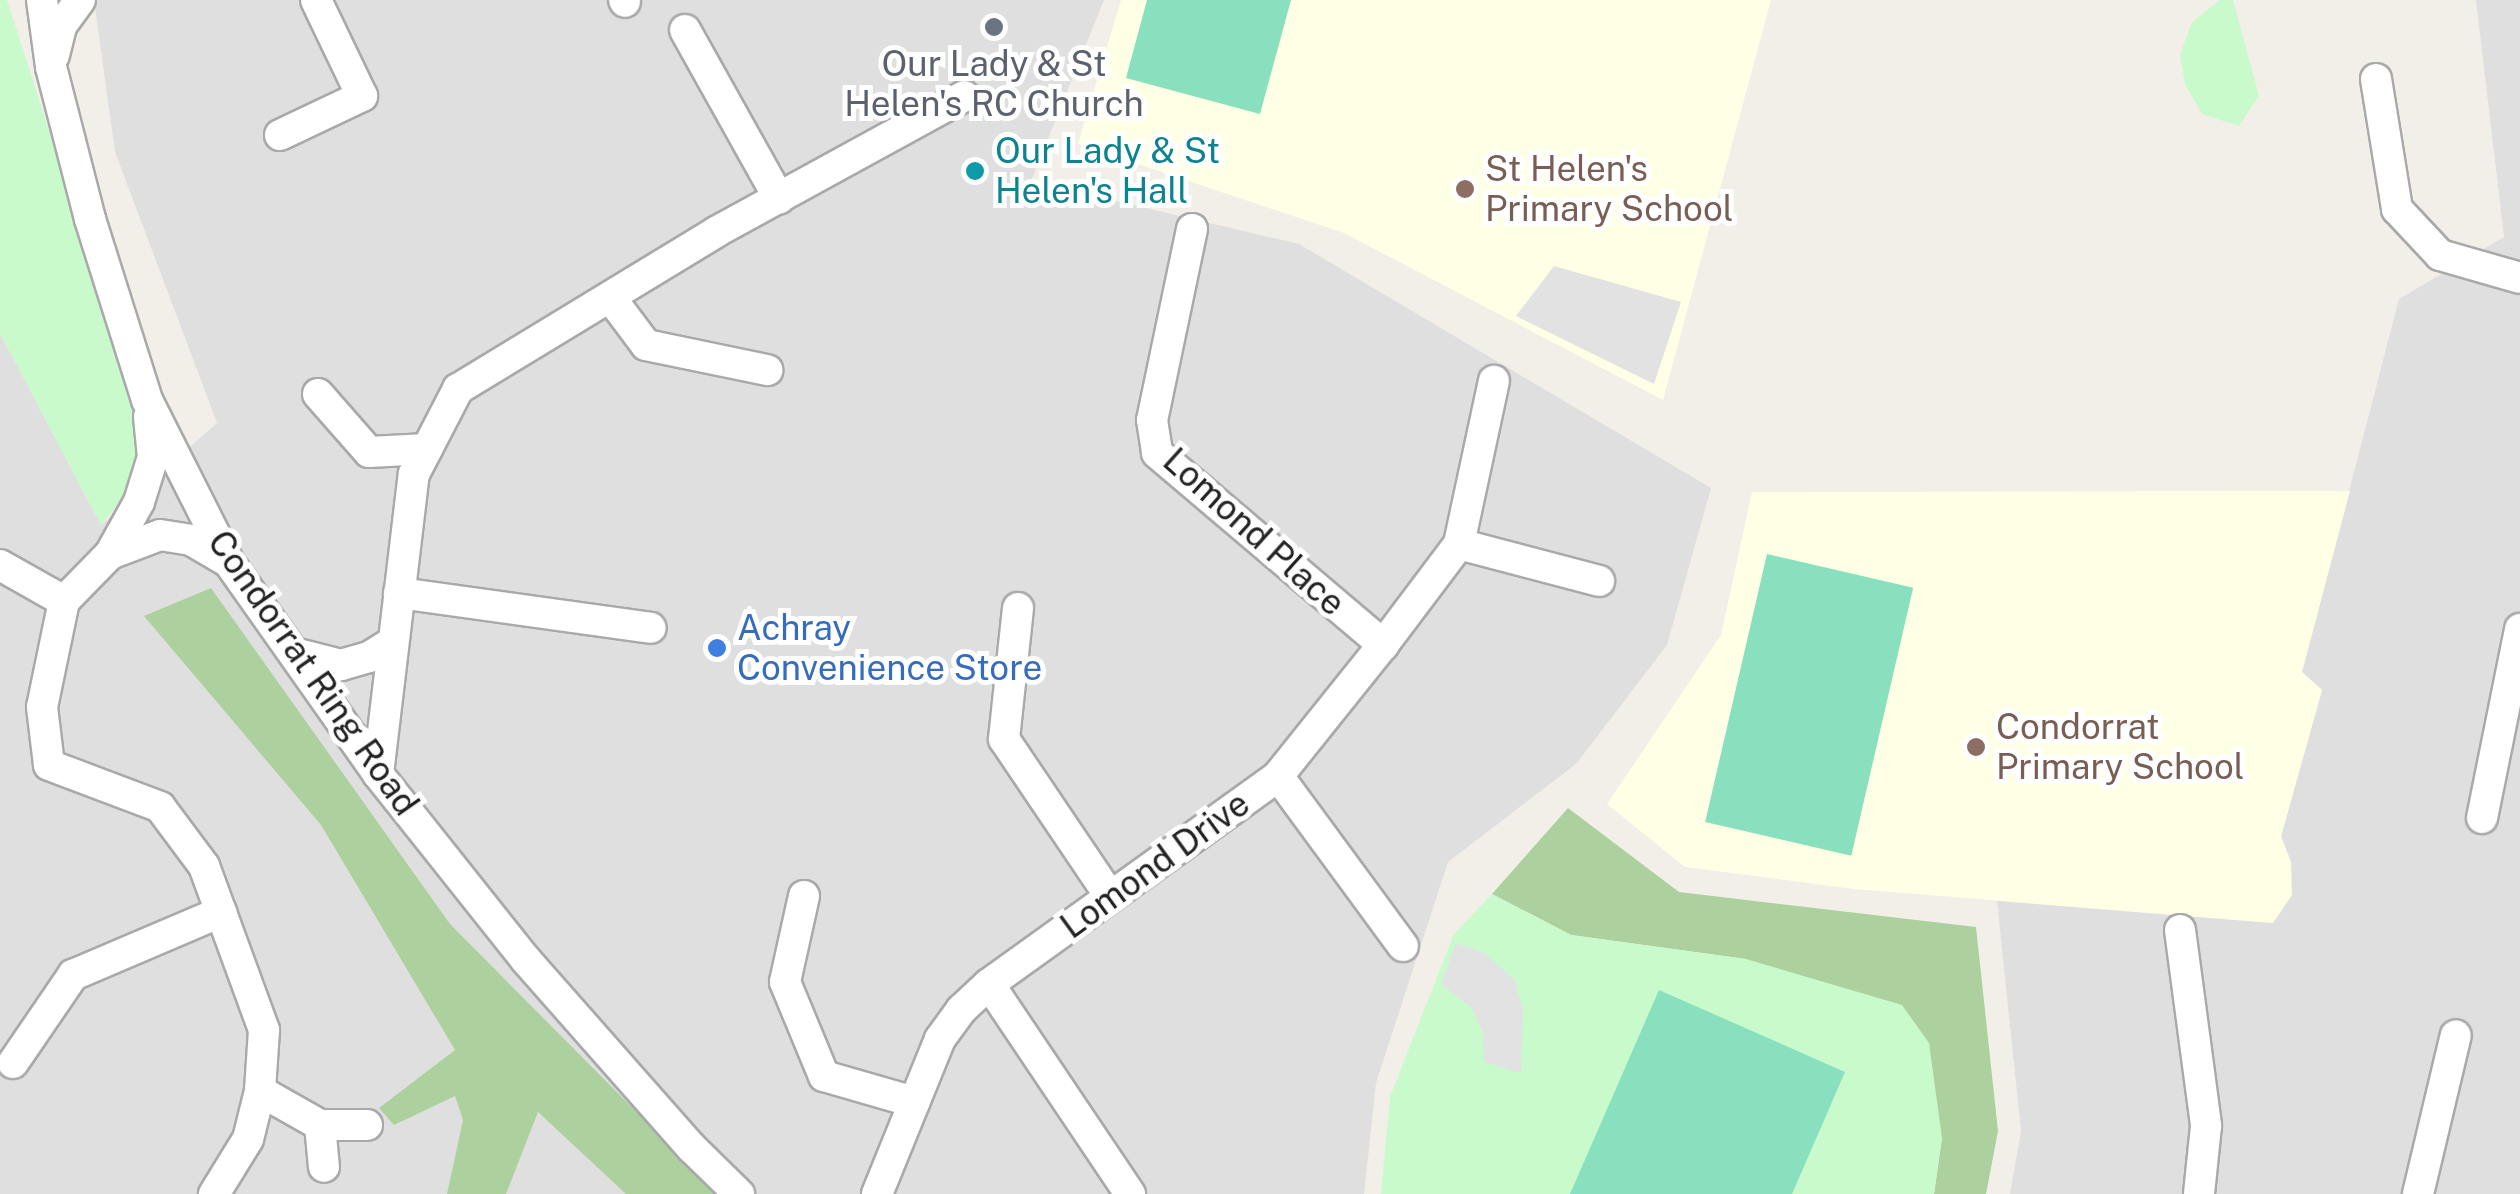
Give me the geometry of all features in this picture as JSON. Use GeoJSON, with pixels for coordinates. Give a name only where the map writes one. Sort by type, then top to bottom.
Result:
{"type":"FeatureCollection","features":[{"type":"Feature","properties":{"kind":"street","name":"Condorrat Ring Road"},"geometry":{"type":"LineString","coordinates":[[42,0],[51,67],[90,219],[147,400],[228,561],[378,774],[538,974],[692,1148],[739,1194]]}},
{"type":"Feature","properties":{"kind":"street"},"geometry":{"type":"LineString","coordinates":[[51,67],[61,26],[80,0]]}},
{"type":"Feature","properties":{"kind":"street"},"geometry":{"type":"LineString","coordinates":[[280,135],[362,96],[316,0]]}},
{"type":"Feature","properties":{"kind":"street"},"geometry":{"type":"LineString","coordinates":[[685,30],[778,198]]}},
{"type":"Feature","properties":{"kind":"street"},"geometry":{"type":"LineString","coordinates":[[2376,79],[2396,210],[2440,255],[2520,278]]}},
{"type":"Feature","properties":{"kind":"street"},"geometry":{"type":"LineString","coordinates":[[378,774],[414,474],[458,390],[778,198],[964,96]]}},
{"type":"Feature","properties":{"kind":"street","name":"Lomond Place"},"geometry":{"type":"LineString","coordinates":[[1192,229],[1152,420],[1158,452],[1383,645]]}},
{"type":"Feature","properties":{"kind":"street"},"geometry":{"type":"LineString","coordinates":[[610,297],[646,345],[767,370]]}},
{"type":"Feature","properties":{"kind":"street","name":"Lomond Drive"},"geometry":{"type":"LineString","coordinates":[[877,1194],[940,1039],[961,1010],[989,984],[1278,776],[1460,544],[1494,380]]}},
{"type":"Feature","properties":{"kind":"street"},"geometry":{"type":"LineString","coordinates":[[318,394],[369,452],[427,449]]}},
{"type":"Feature","properties":{"kind":"street"},"geometry":{"type":"LineString","coordinates":[[147,400],[153,457],[139,502],[110,554],[64,601],[42,707],[49,765],[160,807],[204,866],[264,1030],[260,1091],[248,1139],[214,1194]]}},
{"type":"Feature","properties":{"kind":"street"},"geometry":{"type":"LineString","coordinates":[[110,554],[160,535],[192,540],[228,561]]}},
{"type":"Feature","properties":{"kind":"street"},"geometry":{"type":"LineString","coordinates":[[1460,544],[1599,581]]}},
{"type":"Feature","properties":{"kind":"street"},"geometry":{"type":"LineString","coordinates":[[0,564],[64,601]]}},
{"type":"Feature","properties":{"kind":"street"},"geometry":{"type":"LineString","coordinates":[[398,593],[651,628]]}},
{"type":"Feature","properties":{"kind":"street"},"geometry":{"type":"LineString","coordinates":[[1018,608],[1004,739],[1110,896]]}},
{"type":"Feature","properties":{"kind":"street"},"geometry":{"type":"LineString","coordinates":[[2482,818],[2520,628]]}},
{"type":"Feature","properties":{"kind":"street"},"geometry":{"type":"LineString","coordinates":[[294,653],[340,665],[369,657],[393,642]]}},
{"type":"Feature","properties":{"kind":"street"},"geometry":{"type":"LineString","coordinates":[[1278,776],[1403,946]]}},
{"type":"Feature","properties":{"kind":"street"},"geometry":{"type":"LineString","coordinates":[[804,896],[785,982],[824,1076],[914,1102]]}},
{"type":"Feature","properties":{"kind":"street"},"geometry":{"type":"LineString","coordinates":[[13,1064],[73,975],[221,912]]}},
{"type":"Feature","properties":{"kind":"street"},"geometry":{"type":"LineString","coordinates":[[2180,930],[2206,1126],[2199,1194]]}},
{"type":"Feature","properties":{"kind":"street"},"geometry":{"type":"LineString","coordinates":[[989,984],[1130,1194]]}},
{"type":"Feature","properties":{"kind":"street"},"geometry":{"type":"LineString","coordinates":[[2418,1194],[2456,1034]]}},
{"type":"Feature","properties":{"kind":"street"},"geometry":{"type":"LineString","coordinates":[[260,1091],[320,1125],[368,1126]]}},
{"type":"Feature","properties":{"kind":"street"},"geometry":{"type":"LineString","coordinates":[[320,1125],[324,1167]]}},
{"type":"Feature","properties":{"kind":"shaded area"},"geometry":{"type":"Polygon","coordinates":[[[94,0],[1104,0],[1031,181],[1299,244],[1711,488],[1667,645],[1576,764],[1448,862],[1376,1083],[1364,1194],[0,1194],[0,333],[101,525],[217,423],[115,152],[94,0]]]}},
{"type":"Feature","properties":{"kind":"shaded area","name":"St Helen's Primary School"},"geometry":{"type":"Polygon","coordinates":[[[1121,0],[1771,0],[1663,400],[1344,233],[1078,144],[1121,0]]]}},
{"type":"Feature","properties":{"kind":"shaded area"},"geometry":{"type":"Polygon","coordinates":[[[2476,0],[2520,0],[2520,1194],[2010,1194],[2021,1131],[1997,901],[2272,923],[2291,862],[2281,837],[2322,690],[2302,672],[2399,299],[2504,237],[2476,0]]]}},
{"type":"Feature","properties":{"kind":"shaded area"},"geometry":{"type":"Polygon","coordinates":[[[1554,266],[1681,302],[1654,384],[1516,316],[1554,266]]]}},
{"type":"Feature","properties":{"kind":"shaded area","name":"Condorrat Primary School"},"geometry":{"type":"Polygon","coordinates":[[[2350,491],[2302,672],[2322,690],[2281,836],[2291,862],[2292,895],[2273,923],[1854,889],[1685,867],[1607,804],[1721,635],[1752,492],[2350,491]]]}},
{"type":"Feature","properties":{"kind":"shaded area"},"geometry":{"type":"Polygon","coordinates":[[[1456,943],[1484,953],[1515,980],[1523,1010],[1521,1073],[1484,1062],[1483,1033],[1472,1008],[1441,984],[1456,943]]]}},
{"type":"Feature","properties":{"kind":"green space"},"geometry":{"type":"Polygon","coordinates":[[[0,0],[7,0],[154,458],[101,525],[0,333],[0,0]]]}},
{"type":"Feature","properties":{"kind":"green space"},"geometry":{"type":"Polygon","coordinates":[[[1147,0],[1291,0],[1260,114],[1126,78],[1147,0]]]}},
{"type":"Feature","properties":{"kind":"green space"},"geometry":{"type":"Polygon","coordinates":[[[2220,0],[2233,0],[2259,96],[2239,126],[2202,114],[2185,84],[2180,55],[2192,22],[2220,0]]]}},
{"type":"Feature","properties":{"kind":"green space"},"geometry":{"type":"Polygon","coordinates":[[[1767,554],[1913,588],[1851,856],[1705,822],[1767,554]]]}},
{"type":"Feature","properties":{"kind":"green space"},"geometry":{"type":"Polygon","coordinates":[[[211,588],[450,924],[718,1194],[626,1194],[538,1112],[506,1194],[447,1194],[463,1120],[455,1096],[394,1125],[379,1108],[455,1050],[321,825],[144,616],[211,588]]]}},
{"type":"Feature","properties":{"kind":"green space"},"geometry":{"type":"Polygon","coordinates":[[[1568,808],[1679,892],[1976,927],[1998,1131],[1986,1194],[1934,1194],[1942,1138],[1746,959],[1571,935],[1492,894],[1568,808]]]}},
{"type":"Feature","properties":{"kind":"green space"},"geometry":{"type":"Polygon","coordinates":[[[1492,894],[1571,935],[1746,959],[1902,1005],[1929,1043],[1942,1138],[1934,1194],[1381,1194],[1390,1097],[1454,934],[1492,894]]]}},
{"type":"Feature","properties":{"kind":"green space"},"geometry":{"type":"Polygon","coordinates":[[[1659,990],[1845,1072],[1792,1194],[1570,1194],[1659,990]]]}},
{"type":"Feature","properties":{"kind":"place","name":"Our Lady & St Helen's RC Church"},"geometry":{"type":"Point","coordinates":[994,27]}},
{"type":"Feature","properties":{"kind":"place","name":"Our Lady & St Helen's Hall"},"geometry":{"type":"Point","coordinates":[975,171]}},
{"type":"Feature","properties":{"kind":"place","name":"St Helen's Primary School"},"geometry":{"type":"Point","coordinates":[1465,189]}},
{"type":"Feature","properties":{"kind":"place","name":"Achray Convenience Store"},"geometry":{"type":"Point","coordinates":[717,648]}},
{"type":"Feature","properties":{"kind":"place","name":"Condorrat Primary School"},"geometry":{"type":"Point","coordinates":[1976,747]}}]}
